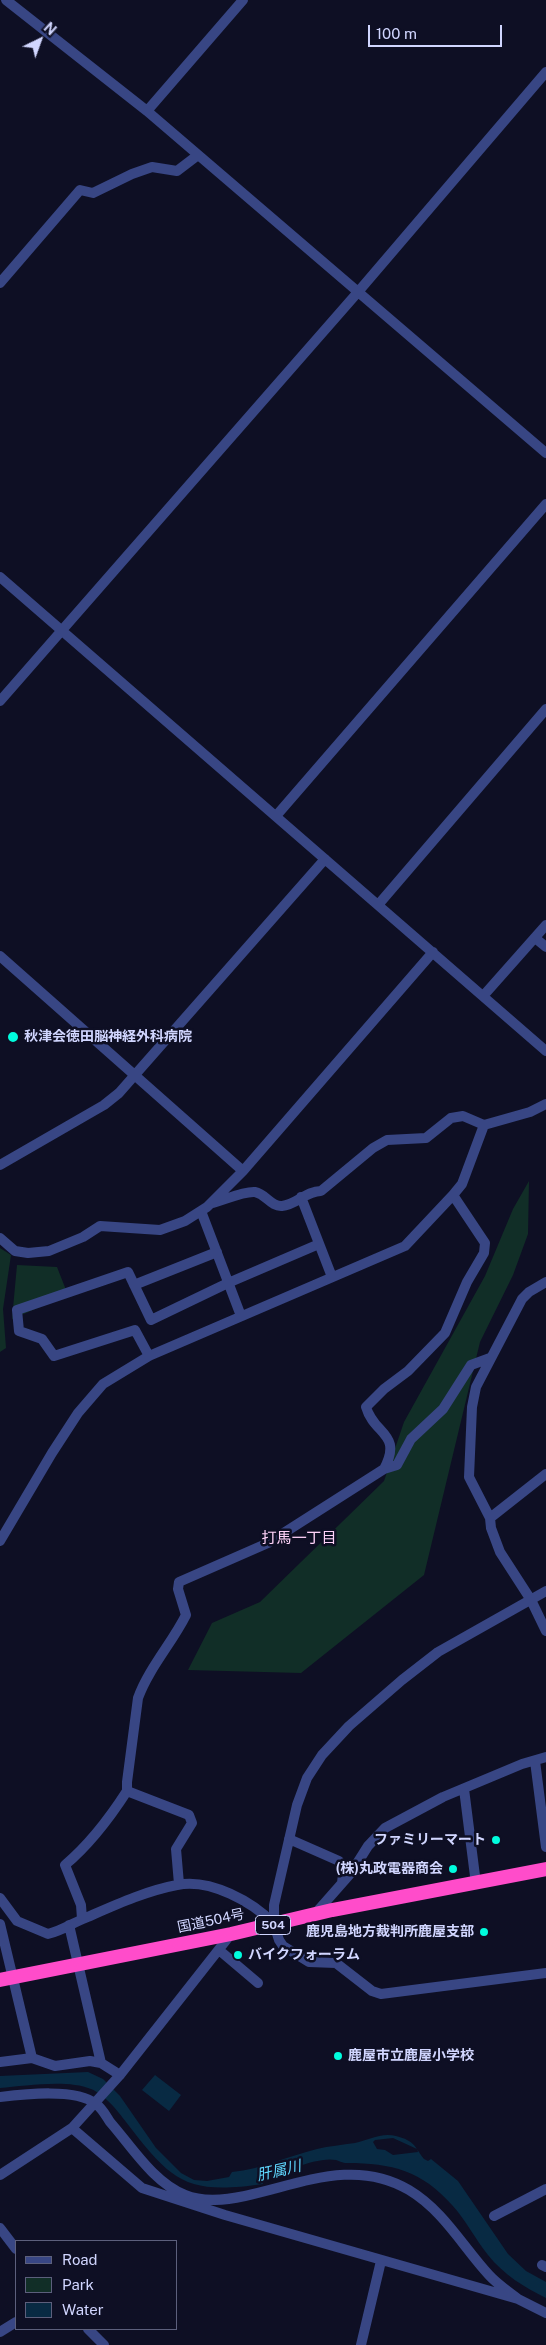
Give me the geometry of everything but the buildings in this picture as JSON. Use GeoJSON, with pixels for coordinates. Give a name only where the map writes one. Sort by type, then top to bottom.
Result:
{"type":"FeatureCollection","features":[{"type":"Feature","properties":{"kind":"highway","name":"国道504号"},"geometry":{"type":"LineString","coordinates":[[7,1979],[232,1934],[332,1910],[476,1884],[546,1869]]}},
{"type":"Feature","properties":{"kind":"street"},"geometry":{"type":"LineString","coordinates":[[6,0],[147,111],[546,453]]}},
{"type":"Feature","properties":{"kind":"street"},"geometry":{"type":"LineString","coordinates":[[147,111],[243,0]]}},
{"type":"Feature","properties":{"kind":"street"},"geometry":{"type":"LineString","coordinates":[[0,701],[358,292],[546,72]]}},
{"type":"Feature","properties":{"kind":"street"},"geometry":{"type":"LineString","coordinates":[[0,283],[80,190],[93,193],[132,174],[152,167],[177,171],[198,155]]}},
{"type":"Feature","properties":{"kind":"street"},"geometry":{"type":"LineString","coordinates":[[276,816],[546,504]]}},
{"type":"Feature","properties":{"kind":"street"},"geometry":{"type":"LineString","coordinates":[[0,577],[484,995],[546,1051]]}},
{"type":"Feature","properties":{"kind":"street"},"geometry":{"type":"LineString","coordinates":[[378,904],[546,709]]}},
{"type":"Feature","properties":{"kind":"street"},"geometry":{"type":"LineString","coordinates":[[0,1165],[104,1105],[118,1093],[325,859]]}},
{"type":"Feature","properties":{"kind":"street"},"geometry":{"type":"LineString","coordinates":[[484,995],[546,925]]}},
{"type":"Feature","properties":{"kind":"street"},"geometry":{"type":"LineString","coordinates":[[535,938],[546,947]]}},
{"type":"Feature","properties":{"kind":"street"},"geometry":{"type":"LineString","coordinates":[[0,1238],[15,1251],[28,1254],[49,1251],[83,1237],[100,1226],[160,1230],[185,1221],[212,1204],[243,1171],[433,952]]}},
{"type":"Feature","properties":{"kind":"street"},"geometry":{"type":"LineString","coordinates":[[0,956],[243,1171]]}},
{"type":"Feature","properties":{"kind":"street"},"geometry":{"type":"LineString","coordinates":[[212,1204],[254,1192],[266,1196],[274,1205],[282,1206],[312,1191],[321,1191],[373,1148],[388,1140],[426,1138],[451,1118],[463,1116],[484,1125],[530,1112],[546,1104]]}},
{"type":"Feature","properties":{"kind":"street"},"geometry":{"type":"LineString","coordinates":[[0,1541],[78,1413],[103,1384],[149,1356],[405,1246],[462,1184],[484,1125]]}},
{"type":"Feature","properties":{"kind":"street"},"geometry":{"type":"LineString","coordinates":[[384,1469],[391,1451],[389,1437],[368,1416],[366,1407],[384,1389],[408,1371],[445,1333],[467,1282],[484,1253],[485,1243],[453,1196]]}},
{"type":"Feature","properties":{"kind":"street"},"geometry":{"type":"LineString","coordinates":[[300,1197],[332,1277]]}},
{"type":"Feature","properties":{"kind":"street"},"geometry":{"type":"LineString","coordinates":[[201,1211],[241,1316]]}},
{"type":"Feature","properties":{"kind":"street"},"geometry":{"type":"LineString","coordinates":[[149,1356],[135,1330],[54,1356],[42,1339],[19,1331],[17,1310],[128,1272],[151,1320],[228,1283],[319,1244]]}},
{"type":"Feature","properties":{"kind":"street"},"geometry":{"type":"LineString","coordinates":[[134,1286],[217,1252]]}},
{"type":"Feature","properties":{"kind":"street"},"geometry":{"type":"LineString","coordinates":[[546,1282],[522,1298],[476,1387],[472,1407],[469,1477],[490,1518],[491,1528],[500,1552],[530,1600],[546,1631]]}},
{"type":"Feature","properties":{"kind":"street"},"geometry":{"type":"LineString","coordinates":[[82,1919],[81,1905],[65,1865],[88,1844],[112,1814],[127,1791],[138,1698],[142,1687],[178,1631],[186,1614],[178,1589],[179,1582],[268,1543],[384,1469],[397,1465],[411,1439],[443,1409],[471,1365],[490,1358]]}},
{"type":"Feature","properties":{"kind":"street"},"geometry":{"type":"LineString","coordinates":[[490,1518],[546,1474]]}},
{"type":"Feature","properties":{"kind":"street"},"geometry":{"type":"LineString","coordinates":[[546,1591],[438,1652],[348,1726],[322,1755],[307,1778],[297,1805],[274,1905],[274,1924],[279,1940],[294,1954],[309,1962],[336,1963],[372,1991],[381,1994],[546,1973]]}},
{"type":"Feature","properties":{"kind":"street"},"geometry":{"type":"LineString","coordinates":[[313,1916],[352,1873],[368,1846],[385,1828],[415,1810],[464,1788],[522,1764],[546,1757]]}},
{"type":"Feature","properties":{"kind":"street"},"geometry":{"type":"LineString","coordinates":[[535,1761],[546,1847]]}},
{"type":"Feature","properties":{"kind":"street"},"geometry":{"type":"LineString","coordinates":[[464,1788],[476,1884]]}},
{"type":"Feature","properties":{"kind":"street"},"geometry":{"type":"LineString","coordinates":[[127,1791],[189,1815],[192,1823],[176,1849],[179,1884]]}},
{"type":"Feature","properties":{"kind":"street"},"geometry":{"type":"LineString","coordinates":[[289,1839],[339,1861],[343,1874],[342,1883]]}},
{"type":"Feature","properties":{"kind":"street"},"geometry":{"type":"LineString","coordinates":[[0,1898],[17,1921],[29,1928],[48,1934],[60,1931],[82,1919],[149,1893],[179,1884],[202,1886],[245,1900],[260,1910],[274,1924]]}},
{"type":"Feature","properties":{"kind":"street"},"geometry":{"type":"LineString","coordinates":[[0,1924],[7,1979],[32,2058]]}},
{"type":"Feature","properties":{"kind":"street"},"geometry":{"type":"LineString","coordinates":[[69,1925],[101,2063]]}},
{"type":"Feature","properties":{"kind":"street"},"geometry":{"type":"LineString","coordinates":[[0,2175],[72,2128],[120,2075],[232,1934]]}},
{"type":"Feature","properties":{"kind":"street"},"geometry":{"type":"LineString","coordinates":[[218,1950],[258,1983]]}},
{"type":"Feature","properties":{"kind":"street"},"geometry":{"type":"LineString","coordinates":[[0,2062],[32,2058],[56,2066],[90,2061],[101,2063],[120,2075]]}},
{"type":"Feature","properties":{"kind":"street"},"geometry":{"type":"LineString","coordinates":[[0,2097],[58,2093],[96,2103],[144,2163],[165,2182],[185,2195],[207,2200],[234,2198],[327,2176],[358,2173],[388,2180],[410,2191],[435,2212],[456,2232],[490,2277],[518,2299]]}},
{"type":"Feature","properties":{"kind":"street"},"geometry":{"type":"LineString","coordinates":[[72,2128],[142,2188],[225,2215],[518,2299],[546,2312]]}},
{"type":"Feature","properties":{"kind":"street"},"geometry":{"type":"LineString","coordinates":[[494,2216],[546,2189]]}},
{"type":"Feature","properties":{"kind":"street"},"geometry":{"type":"LineString","coordinates":[[0,2228],[15,2248]]}},
{"type":"Feature","properties":{"kind":"street"},"geometry":{"type":"LineString","coordinates":[[361,2345],[381,2261]]}},
{"type":"Feature","properties":{"kind":"street"},"geometry":{"type":"LineString","coordinates":[[0,2332],[15,2323]]}},
{"type":"Feature","properties":{"kind":"street"},"geometry":{"type":"LineString","coordinates":[[89,2330],[104,2345]]}},
{"type":"Feature","properties":{"kind":"green space"},"geometry":{"type":"Polygon","coordinates":[[[529,1181],[528,1234],[513,1275],[480,1342],[424,1575],[301,1673],[188,1670],[212,1623],[260,1602],[384,1481],[404,1422],[485,1276],[513,1209],[529,1181]]]}},
{"type":"Feature","properties":{"kind":"green space"},"geometry":{"type":"Polygon","coordinates":[[[0,1248],[11,1255],[3,1309],[6,1348],[0,1352],[0,1248]]]}},
{"type":"Feature","properties":{"kind":"green space"},"geometry":{"type":"Polygon","coordinates":[[[17,1265],[57,1267],[68,1295],[12,1319],[17,1265]]]}},
{"type":"Feature","properties":{"kind":"water","name":"肝属川"},"geometry":{"type":"Polygon","coordinates":[[[88,2072],[103,2079],[120,2096],[156,2148],[181,2173],[194,2180],[207,2181],[229,2177],[232,2172],[254,2168],[317,2149],[355,2143],[380,2136],[391,2135],[402,2138],[411,2142],[417,2149],[424,2159],[428,2161],[431,2159],[458,2181],[508,2254],[526,2271],[546,2282],[546,2298],[522,2285],[501,2269],[483,2249],[457,2211],[441,2193],[405,2171],[392,2167],[363,2163],[345,2163],[328,2159],[289,2170],[263,2181],[263,2184],[237,2187],[198,2185],[183,2180],[169,2171],[156,2159],[115,2108],[96,2091],[70,2084],[0,2088],[0,2076],[88,2072]],[[393,2138],[375,2140],[373,2142],[377,2149],[385,2150],[393,2155],[418,2152],[417,2149],[393,2138]]]}},
{"type":"Feature","properties":{"kind":"water"},"geometry":{"type":"Polygon","coordinates":[[[155,2075],[181,2095],[169,2111],[142,2090],[155,2075]]]}},
{"type":"Feature","properties":{"kind":"place","name":"秋津会徳田脳神経外科病院"},"geometry":{"type":"Point","coordinates":[13,1037]}},
{"type":"Feature","properties":{"kind":"place","name":"ファミリーマート"},"geometry":{"type":"Point","coordinates":[496,1840]}},
{"type":"Feature","properties":{"kind":"place","name":"(株)丸政電器商会"},"geometry":{"type":"Point","coordinates":[453,1869]}},
{"type":"Feature","properties":{"kind":"place","name":"鹿児島地方裁判所鹿屋支部"},"geometry":{"type":"Point","coordinates":[484,1932]}},
{"type":"Feature","properties":{"kind":"place","name":"バイクフォーラム"},"geometry":{"type":"Point","coordinates":[238,1955]}},
{"type":"Feature","properties":{"kind":"place","name":"鹿屋市立鹿屋小学校"},"geometry":{"type":"Point","coordinates":[338,2056]}},
{"type":"Feature","properties":{"kind":"district","name":"打馬一丁目"},"geometry":{"type":"Point","coordinates":[299,1538]}}]}
